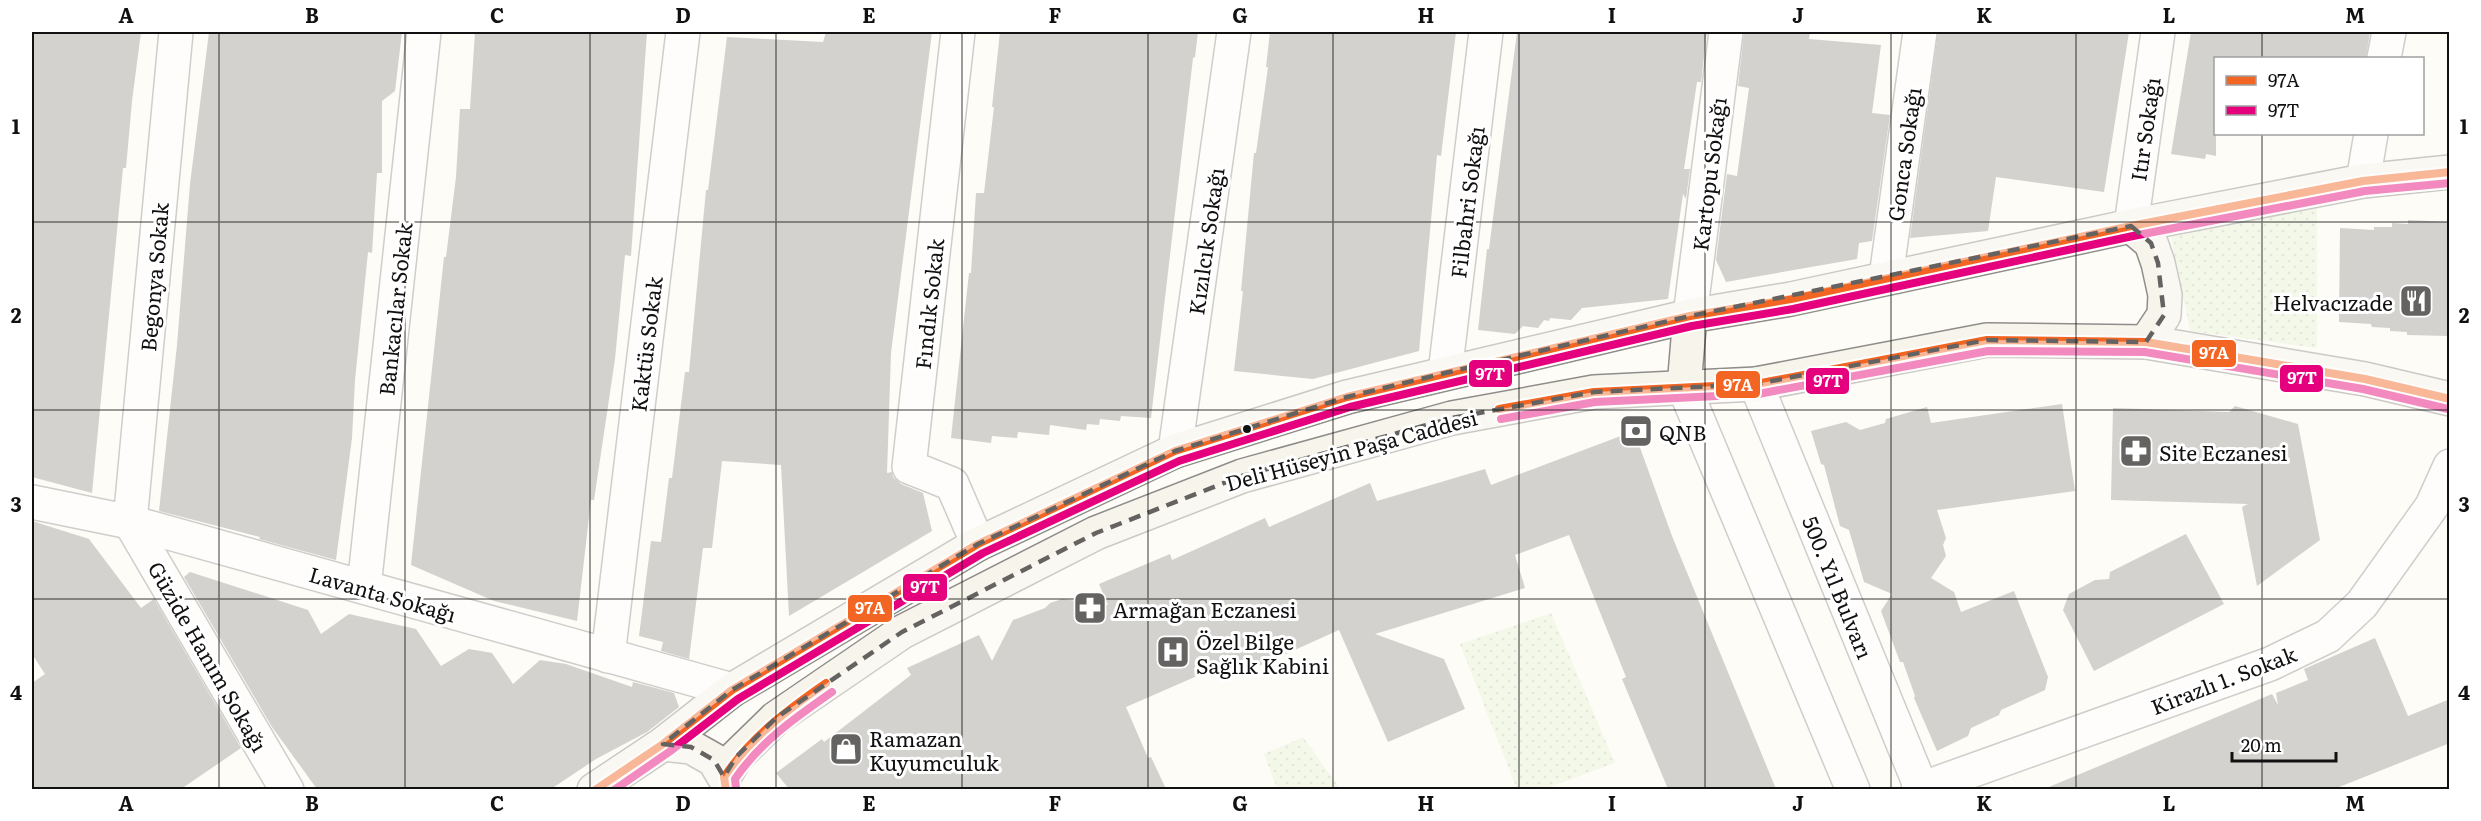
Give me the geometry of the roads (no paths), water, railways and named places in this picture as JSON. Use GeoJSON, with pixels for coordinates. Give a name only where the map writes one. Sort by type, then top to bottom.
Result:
{"type":"FeatureCollection","features":[{"type":"Feature","properties":{"kind":"main road"},"geometry":{"type":"LineString","coordinates":[[594,789],[663,744],[732,690],[978,544],[1175,451],[1347,397],[1690,316],[1791,299],[2131,226],[2363,181],[2450,172]]}},
{"type":"Feature","properties":{"kind":"main road"},"geometry":{"type":"LineString","coordinates":[[2131,226],[2151,243],[2165,295],[2164,315],[2146,342]]}},
{"type":"Feature","properties":{"kind":"main road"},"geometry":{"type":"LineString","coordinates":[[1684,387],[1690,316]]}},
{"type":"Feature","properties":{"kind":"main road","name":"Deli Hüseyin Paşa Caddesi"},"geometry":{"type":"LineString","coordinates":[[725,783],[736,757],[776,718],[902,632],[1096,533],[1242,476],[1452,418],[1594,392],[1756,384],[1987,340],[2146,342],[2365,379],[2450,399]]}},
{"type":"Feature","properties":{"kind":"main road"},"geometry":{"type":"LineString","coordinates":[[1175,451],[1194,493]]}},
{"type":"Feature","properties":{"kind":"main road"},"geometry":{"type":"LineString","coordinates":[[663,744],[691,747],[714,760],[725,783]]}},
{"type":"Feature","properties":{"kind":"street","name":"Begonya Sokak"},"geometry":{"type":"LineString","coordinates":[[130,522],[176,32]]}},
{"type":"Feature","properties":{"kind":"street","name":"Bankacılar Sokak"},"geometry":{"type":"LineString","coordinates":[[364,587],[424,32]]}},
{"type":"Feature","properties":{"kind":"street","name":"Kaktüs Sokak"},"geometry":{"type":"LineString","coordinates":[[608,656],[683,32]]}},
{"type":"Feature","properties":{"kind":"street","name":"Fındık Sokak"},"geometry":{"type":"LineString","coordinates":[[958,32],[909,467],[952,484],[978,544]]}},
{"type":"Feature","properties":{"kind":"street","name":"Kızılcık Sokağı"},"geometry":{"type":"LineString","coordinates":[[1175,451],[1234,32]]}},
{"type":"Feature","properties":{"kind":"street","name":"Filbahri Sokağı"},"geometry":{"type":"LineString","coordinates":[[1446,373],[1486,32]]}},
{"type":"Feature","properties":{"kind":"street","name":"Kartopu Sokağı"},"geometry":{"type":"LineString","coordinates":[[1690,316],[1726,32]]}},
{"type":"Feature","properties":{"kind":"street","name":"Gonca Sokağı"},"geometry":{"type":"LineString","coordinates":[[1886,277],[1920,32]]}},
{"type":"Feature","properties":{"kind":"street","name":"Itır Sokağı"},"geometry":{"type":"LineString","coordinates":[[2131,226],[2158,32]]}},
{"type":"Feature","properties":{"kind":"street"},"geometry":{"type":"LineString","coordinates":[[2384,57],[2389,32]]}},
{"type":"Feature","properties":{"kind":"street"},"geometry":{"type":"LineString","coordinates":[[2363,181],[2372,135]]}},
{"type":"Feature","properties":{"kind":"street","name":"500. Yıl Bulvarı"},"geometry":{"type":"LineString","coordinates":[[1756,384],[1921,789]]}},
{"type":"Feature","properties":{"kind":"street"},"geometry":{"type":"LineString","coordinates":[[1684,387],[1853,789]]}},
{"type":"Feature","properties":{"kind":"street","name":"Kirazlı 1. Sokak"},"geometry":{"type":"LineString","coordinates":[[1921,789],[2270,664],[2328,636],[2362,604],[2432,506],[2450,466]]}},
{"type":"Feature","properties":{"kind":"street","name":"Lavanta Sokağı"},"geometry":{"type":"LineString","coordinates":[[32,502],[130,522],[732,690]]}},
{"type":"Feature","properties":{"kind":"street","name":"Güzide Hanım Sokağı"},"geometry":{"type":"LineString","coordinates":[[130,522],[287,789]]}},
{"type":"Feature","properties":{"kind":"place","name":"Helvacızade"},"geometry":{"type":"Point","coordinates":[2416,301]}},
{"type":"Feature","properties":{"kind":"place","name":"QNB"},"geometry":{"type":"Point","coordinates":[1636,431]}},
{"type":"Feature","properties":{"kind":"place","name":"Site Eczanesi"},"geometry":{"type":"Point","coordinates":[2136,451]}},
{"type":"Feature","properties":{"kind":"place","name":"Armağan Eczanesi"},"geometry":{"type":"Point","coordinates":[1090,608]}},
{"type":"Feature","properties":{"kind":"place","name":"Özel Bilge Sağlık Kabini"},"geometry":{"type":"Point","coordinates":[1173,652]}},
{"type":"Feature","properties":{"kind":"place","name":"Ramazan Kuyumculuk"},"geometry":{"type":"Point","coordinates":[846,749]}}]}
